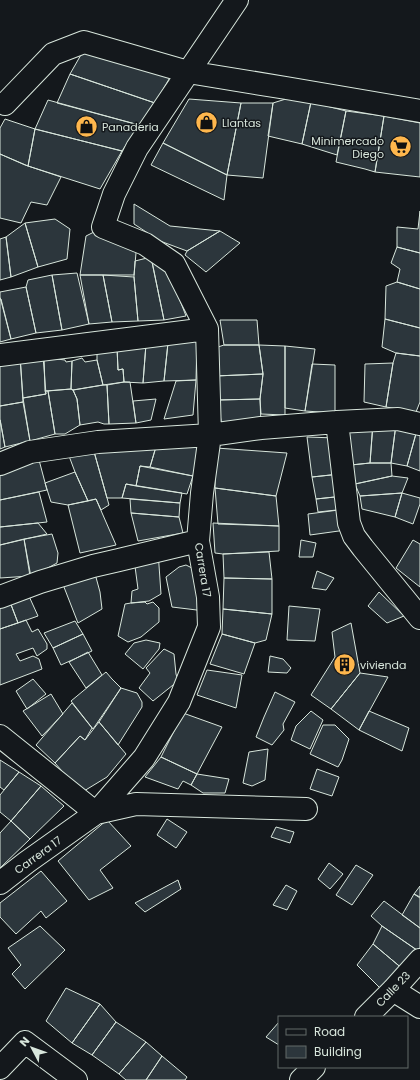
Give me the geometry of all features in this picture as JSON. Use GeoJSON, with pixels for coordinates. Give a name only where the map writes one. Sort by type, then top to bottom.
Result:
{"type":"FeatureCollection","features":[{"type":"Feature","properties":{"kind":"street"},"geometry":{"type":"LineString","coordinates":[[188,72],[237,0]]}},
{"type":"Feature","properties":{"kind":"street"},"geometry":{"type":"LineString","coordinates":[[5,104],[53,54],[84,42],[188,72],[420,111]]}},
{"type":"Feature","properties":{"kind":"street","name":"Carrera 17"},"geometry":{"type":"LineString","coordinates":[[0,883],[96,813],[144,758],[179,702],[209,627],[208,597],[198,541],[202,493],[210,435],[207,329],[174,264],[145,244],[103,227],[114,194],[137,148],[188,72]]}},
{"type":"Feature","properties":{"kind":"street"},"geometry":{"type":"LineString","coordinates":[[0,355],[207,329]]}},
{"type":"Feature","properties":{"kind":"street"},"geometry":{"type":"LineString","coordinates":[[0,464],[30,452],[98,442],[210,435],[261,428],[337,422],[398,419],[420,424]]}},
{"type":"Feature","properties":{"kind":"street"},"geometry":{"type":"LineString","coordinates":[[337,422],[350,529],[363,548],[420,618]]}},
{"type":"Feature","properties":{"kind":"street"},"geometry":{"type":"LineString","coordinates":[[0,597],[40,582],[93,566],[198,541]]}},
{"type":"Feature","properties":{"kind":"street"},"geometry":{"type":"LineString","coordinates":[[0,736],[96,813],[136,804],[306,809]]}},
{"type":"Feature","properties":{"kind":"street","name":"Calle 23"},"geometry":{"type":"LineString","coordinates":[[367,1016],[420,960]]}},
{"type":"Feature","properties":{"kind":"street"},"geometry":{"type":"LineString","coordinates":[[393,990],[420,1007]]}},
{"type":"Feature","properties":{"kind":"street"},"geometry":{"type":"LineString","coordinates":[[0,1068],[25,1042],[76,1080]]}},
{"type":"Feature","properties":{"kind":"street"},"geometry":{"type":"LineString","coordinates":[[301,1080],[313,1068]]}},
{"type":"Feature","properties":{"kind":"building"},"geometry":{"type":"Polygon","coordinates":[[[86,46],[172,74],[155,103],[70,74],[86,46]]]}},
{"type":"Feature","properties":{"kind":"building"},"geometry":{"type":"Polygon","coordinates":[[[70,74],[155,103],[139,125],[57,103],[70,74]]]}},
{"type":"Feature","properties":{"kind":"building"},"geometry":{"type":"Polygon","coordinates":[[[289,98],[311,102],[302,144],[268,136],[273,103],[289,98]]]}},
{"type":"Feature","properties":{"kind":"building","name":"Llantas"},"geometry":{"type":"Polygon","coordinates":[[[189,99],[241,103],[227,175],[163,143],[189,99]]]}},
{"type":"Feature","properties":{"kind":"building","name":"Panaderia"},"geometry":{"type":"Polygon","coordinates":[[[48,100],[139,125],[122,151],[35,129],[48,100]]]}},
{"type":"Feature","properties":{"kind":"building"},"geometry":{"type":"Polygon","coordinates":[[[311,102],[346,111],[337,155],[302,144],[311,102]]]}},
{"type":"Feature","properties":{"kind":"building"},"geometry":{"type":"Polygon","coordinates":[[[241,103],[273,103],[263,178],[227,175],[241,103]]]}},
{"type":"Feature","properties":{"kind":"building"},"geometry":{"type":"Polygon","coordinates":[[[346,111],[384,116],[375,172],[336,162],[346,111]]]}},
{"type":"Feature","properties":{"kind":"building","name":"Minimercado Diego"},"geometry":{"type":"Polygon","coordinates":[[[384,116],[420,123],[420,177],[375,172],[384,116]]]}},
{"type":"Feature","properties":{"kind":"building"},"geometry":{"type":"Polygon","coordinates":[[[5,119],[35,129],[28,166],[0,154],[0,128],[5,119]]]}},
{"type":"Feature","properties":{"kind":"building"},"geometry":{"type":"Polygon","coordinates":[[[35,129],[122,151],[100,189],[28,166],[35,129]]]}},
{"type":"Feature","properties":{"kind":"building"},"geometry":{"type":"Polygon","coordinates":[[[163,143],[227,175],[224,200],[151,165],[163,143]]]}},
{"type":"Feature","properties":{"kind":"building"},"geometry":{"type":"Polygon","coordinates":[[[0,154],[25,165],[61,177],[47,205],[31,202],[21,223],[0,218],[0,154]]]}},
{"type":"Feature","properties":{"kind":"building"},"geometry":{"type":"Polygon","coordinates":[[[134,204],[170,226],[220,231],[187,251],[160,241],[134,224],[134,204]]]}},
{"type":"Feature","properties":{"kind":"building"},"geometry":{"type":"Polygon","coordinates":[[[420,211],[420,253],[397,247],[397,227],[418,229],[420,211]]]}},
{"type":"Feature","properties":{"kind":"building"},"geometry":{"type":"Polygon","coordinates":[[[55,219],[70,229],[67,259],[38,267],[25,223],[55,219]]]}},
{"type":"Feature","properties":{"kind":"building"},"geometry":{"type":"Polygon","coordinates":[[[25,223],[38,267],[11,277],[6,237],[25,223]]]}},
{"type":"Feature","properties":{"kind":"building"},"geometry":{"type":"Polygon","coordinates":[[[220,231],[240,243],[206,272],[185,255],[187,251],[220,231]]]}},
{"type":"Feature","properties":{"kind":"building"},"geometry":{"type":"Polygon","coordinates":[[[94,232],[137,242],[134,275],[80,275],[86,236],[94,232]]]}},
{"type":"Feature","properties":{"kind":"building"},"geometry":{"type":"Polygon","coordinates":[[[6,237],[11,277],[0,280],[0,239],[6,237]]]}},
{"type":"Feature","properties":{"kind":"building"},"geometry":{"type":"Polygon","coordinates":[[[397,247],[420,253],[420,289],[397,282],[400,269],[391,263],[397,247]]]}},
{"type":"Feature","properties":{"kind":"building"},"geometry":{"type":"Polygon","coordinates":[[[151,257],[164,320],[138,321],[134,277],[135,261],[151,257]]]}},
{"type":"Feature","properties":{"kind":"building"},"geometry":{"type":"Polygon","coordinates":[[[151,257],[159,259],[171,277],[186,316],[164,320],[151,257]]]}},
{"type":"Feature","properties":{"kind":"building"},"geometry":{"type":"Polygon","coordinates":[[[77,273],[89,324],[62,330],[52,275],[77,273]]]}},
{"type":"Feature","properties":{"kind":"building"},"geometry":{"type":"Polygon","coordinates":[[[52,275],[62,330],[36,333],[26,287],[28,280],[52,275]]]}},
{"type":"Feature","properties":{"kind":"building"},"geometry":{"type":"Polygon","coordinates":[[[80,275],[103,275],[112,322],[89,324],[80,275]]]}},
{"type":"Feature","properties":{"kind":"building"},"geometry":{"type":"Polygon","coordinates":[[[103,275],[134,277],[138,321],[112,322],[103,275]]]}},
{"type":"Feature","properties":{"kind":"building"},"geometry":{"type":"Polygon","coordinates":[[[397,282],[420,289],[420,328],[385,319],[386,286],[397,282]]]}},
{"type":"Feature","properties":{"kind":"building"},"geometry":{"type":"Polygon","coordinates":[[[26,287],[36,333],[11,339],[0,292],[26,287]]]}},
{"type":"Feature","properties":{"kind":"building"},"geometry":{"type":"Polygon","coordinates":[[[0,299],[11,339],[0,342],[0,299]]]}},
{"type":"Feature","properties":{"kind":"building"},"geometry":{"type":"Polygon","coordinates":[[[385,319],[420,328],[420,356],[396,353],[382,347],[385,319]]]}},
{"type":"Feature","properties":{"kind":"building"},"geometry":{"type":"Polygon","coordinates":[[[220,320],[257,320],[259,345],[224,345],[220,320]]]}},
{"type":"Feature","properties":{"kind":"building"},"geometry":{"type":"Polygon","coordinates":[[[174,340],[197,341],[196,380],[164,381],[168,343],[174,340]]]}},
{"type":"Feature","properties":{"kind":"building"},"geometry":{"type":"Polygon","coordinates":[[[168,343],[164,381],[143,383],[146,344],[168,343]]]}},
{"type":"Feature","properties":{"kind":"building"},"geometry":{"type":"Polygon","coordinates":[[[146,344],[143,383],[124,382],[123,369],[118,370],[117,347],[146,344]]]}},
{"type":"Feature","properties":{"kind":"building"},"geometry":{"type":"Polygon","coordinates":[[[224,345],[259,345],[263,374],[215,376],[215,348],[224,345]]]}},
{"type":"Feature","properties":{"kind":"building"},"geometry":{"type":"Polygon","coordinates":[[[259,345],[285,346],[285,415],[261,414],[260,399],[263,374],[259,345]]]}},
{"type":"Feature","properties":{"kind":"building"},"geometry":{"type":"Polygon","coordinates":[[[285,346],[315,349],[305,411],[285,408],[285,346]]]}},
{"type":"Feature","properties":{"kind":"building"},"geometry":{"type":"Polygon","coordinates":[[[117,347],[118,370],[123,369],[124,382],[103,385],[97,360],[97,349],[117,347]]]}},
{"type":"Feature","properties":{"kind":"building"},"geometry":{"type":"Polygon","coordinates":[[[56,350],[57,359],[65,360],[66,362],[72,361],[71,389],[45,391],[44,353],[56,350]]]}},
{"type":"Feature","properties":{"kind":"building"},"geometry":{"type":"Polygon","coordinates":[[[396,353],[420,356],[420,402],[416,412],[386,407],[396,353]]]}},
{"type":"Feature","properties":{"kind":"building"},"geometry":{"type":"Polygon","coordinates":[[[20,356],[23,402],[0,406],[0,358],[20,356]]]}},
{"type":"Feature","properties":{"kind":"building"},"geometry":{"type":"Polygon","coordinates":[[[20,356],[43,356],[46,394],[23,398],[20,356]]]}},
{"type":"Feature","properties":{"kind":"building"},"geometry":{"type":"Polygon","coordinates":[[[82,358],[85,362],[97,360],[103,385],[73,390],[71,389],[72,361],[82,358]]]}},
{"type":"Feature","properties":{"kind":"building"},"geometry":{"type":"Polygon","coordinates":[[[393,363],[386,407],[364,402],[365,364],[393,363]]]}},
{"type":"Feature","properties":{"kind":"building"},"geometry":{"type":"Polygon","coordinates":[[[312,364],[335,365],[335,413],[305,411],[312,364]]]}},
{"type":"Feature","properties":{"kind":"building"},"geometry":{"type":"Polygon","coordinates":[[[263,374],[260,399],[218,400],[215,376],[263,374]]]}},
{"type":"Feature","properties":{"kind":"building"},"geometry":{"type":"Polygon","coordinates":[[[196,380],[193,415],[164,419],[176,381],[196,380]]]}},
{"type":"Feature","properties":{"kind":"building"},"geometry":{"type":"Polygon","coordinates":[[[130,382],[136,423],[109,424],[107,385],[130,382]]]}},
{"type":"Feature","properties":{"kind":"building"},"geometry":{"type":"Polygon","coordinates":[[[107,385],[109,424],[98,422],[80,425],[77,399],[73,390],[107,385]]]}},
{"type":"Feature","properties":{"kind":"building"},"geometry":{"type":"Polygon","coordinates":[[[73,390],[77,399],[80,425],[65,434],[55,434],[48,391],[73,390]]]}},
{"type":"Feature","properties":{"kind":"building"},"geometry":{"type":"Polygon","coordinates":[[[45,391],[48,391],[55,434],[30,441],[23,398],[46,394],[45,391]]]}},
{"type":"Feature","properties":{"kind":"building"},"geometry":{"type":"Polygon","coordinates":[[[156,399],[151,420],[136,423],[133,401],[156,399]]]}},
{"type":"Feature","properties":{"kind":"building"},"geometry":{"type":"Polygon","coordinates":[[[260,399],[261,425],[222,428],[218,400],[260,399]]]}},
{"type":"Feature","properties":{"kind":"building"},"geometry":{"type":"Polygon","coordinates":[[[23,402],[30,441],[5,447],[0,419],[0,406],[23,402]]]}},
{"type":"Feature","properties":{"kind":"building"},"geometry":{"type":"Polygon","coordinates":[[[0,420],[5,447],[0,449],[0,420]]]}},
{"type":"Feature","properties":{"kind":"building"},"geometry":{"type":"Polygon","coordinates":[[[373,423],[396,424],[391,463],[370,463],[373,423]]]}},
{"type":"Feature","properties":{"kind":"building"},"geometry":{"type":"Polygon","coordinates":[[[373,423],[370,463],[351,465],[349,424],[373,423]]]}},
{"type":"Feature","properties":{"kind":"building"},"geometry":{"type":"Polygon","coordinates":[[[396,424],[417,430],[407,466],[391,463],[396,424]]]}},
{"type":"Feature","properties":{"kind":"building"},"geometry":{"type":"Polygon","coordinates":[[[417,430],[420,431],[420,471],[407,466],[417,430]]]}},
{"type":"Feature","properties":{"kind":"building"},"geometry":{"type":"Polygon","coordinates":[[[307,437],[336,438],[340,474],[312,477],[307,437]]]}},
{"type":"Feature","properties":{"kind":"building"},"geometry":{"type":"Polygon","coordinates":[[[158,440],[199,447],[193,476],[150,467],[158,440]]]}},
{"type":"Feature","properties":{"kind":"building"},"geometry":{"type":"Polygon","coordinates":[[[158,440],[150,467],[140,466],[136,486],[126,484],[122,498],[107,498],[93,448],[158,440]]]}},
{"type":"Feature","properties":{"kind":"building"},"geometry":{"type":"Polygon","coordinates":[[[93,448],[109,505],[101,510],[96,499],[88,501],[69,456],[93,448]]]}},
{"type":"Feature","properties":{"kind":"building"},"geometry":{"type":"Polygon","coordinates":[[[216,448],[287,453],[276,496],[215,488],[216,448]]]}},
{"type":"Feature","properties":{"kind":"building"},"geometry":{"type":"Polygon","coordinates":[[[39,460],[47,490],[0,500],[0,475],[39,460]]]}},
{"type":"Feature","properties":{"kind":"building"},"geometry":{"type":"Polygon","coordinates":[[[391,463],[392,476],[355,484],[351,465],[391,463]]]}},
{"type":"Feature","properties":{"kind":"building"},"geometry":{"type":"Polygon","coordinates":[[[140,466],[193,476],[187,494],[136,486],[140,466]]]}},
{"type":"Feature","properties":{"kind":"building"},"geometry":{"type":"Polygon","coordinates":[[[75,472],[88,501],[68,505],[51,502],[45,483],[75,472]]]}},
{"type":"Feature","properties":{"kind":"building"},"geometry":{"type":"Polygon","coordinates":[[[340,474],[344,496],[316,499],[312,477],[340,474]]]}},
{"type":"Feature","properties":{"kind":"building"},"geometry":{"type":"Polygon","coordinates":[[[392,476],[408,478],[402,493],[360,496],[355,484],[392,476]]]}},
{"type":"Feature","properties":{"kind":"building"},"geometry":{"type":"Polygon","coordinates":[[[126,484],[182,493],[180,503],[122,498],[126,484]]]}},
{"type":"Feature","properties":{"kind":"building"},"geometry":{"type":"Polygon","coordinates":[[[215,488],[276,496],[279,526],[218,524],[215,488]]]}},
{"type":"Feature","properties":{"kind":"building"},"geometry":{"type":"Polygon","coordinates":[[[39,492],[47,522],[0,527],[0,500],[39,492]]]}},
{"type":"Feature","properties":{"kind":"building"},"geometry":{"type":"Polygon","coordinates":[[[402,493],[420,498],[420,504],[413,524],[395,517],[402,493]]]}},
{"type":"Feature","properties":{"kind":"building"},"geometry":{"type":"Polygon","coordinates":[[[402,493],[395,517],[362,509],[360,496],[402,493]]]}},
{"type":"Feature","properties":{"kind":"building"},"geometry":{"type":"Polygon","coordinates":[[[344,496],[346,509],[318,512],[316,499],[344,496]]]}},
{"type":"Feature","properties":{"kind":"building"},"geometry":{"type":"Polygon","coordinates":[[[96,499],[116,545],[80,553],[68,505],[96,499]]]}},
{"type":"Feature","properties":{"kind":"building"},"geometry":{"type":"Polygon","coordinates":[[[130,499],[180,503],[179,517],[131,513],[130,499]]]}},
{"type":"Feature","properties":{"kind":"building"},"geometry":{"type":"Polygon","coordinates":[[[346,509],[346,530],[310,535],[308,514],[346,509]]]}},
{"type":"Feature","properties":{"kind":"building"},"geometry":{"type":"Polygon","coordinates":[[[131,513],[179,517],[183,533],[138,541],[131,513]]]}},
{"type":"Feature","properties":{"kind":"building"},"geometry":{"type":"Polygon","coordinates":[[[38,523],[47,534],[0,545],[0,527],[38,523]]]}},
{"type":"Feature","properties":{"kind":"building"},"geometry":{"type":"Polygon","coordinates":[[[213,523],[279,526],[279,551],[223,554],[215,553],[213,523]]]}},
{"type":"Feature","properties":{"kind":"building"},"geometry":{"type":"Polygon","coordinates":[[[52,534],[58,553],[57,563],[31,577],[24,539],[52,534]]]}},
{"type":"Feature","properties":{"kind":"building"},"geometry":{"type":"Polygon","coordinates":[[[24,539],[30,576],[0,578],[0,545],[24,539]]]}},
{"type":"Feature","properties":{"kind":"building"},"geometry":{"type":"Polygon","coordinates":[[[301,540],[316,543],[313,557],[299,557],[301,540]]]}},
{"type":"Feature","properties":{"kind":"building"},"geometry":{"type":"Polygon","coordinates":[[[413,540],[420,544],[420,587],[396,568],[413,540]]]}},
{"type":"Feature","properties":{"kind":"building"},"geometry":{"type":"Polygon","coordinates":[[[158,551],[161,594],[149,601],[131,603],[132,591],[138,589],[134,559],[158,551]]]}},
{"type":"Feature","properties":{"kind":"building"},"geometry":{"type":"Polygon","coordinates":[[[269,552],[272,579],[224,578],[223,554],[269,552]]]}},
{"type":"Feature","properties":{"kind":"building"},"geometry":{"type":"Polygon","coordinates":[[[186,565],[196,570],[205,611],[172,607],[166,577],[179,567],[186,565]]]}},
{"type":"Feature","properties":{"kind":"building"},"geometry":{"type":"Polygon","coordinates":[[[94,570],[100,592],[102,609],[78,623],[62,582],[94,570]]]}},
{"type":"Feature","properties":{"kind":"building"},"geometry":{"type":"Polygon","coordinates":[[[317,571],[334,578],[326,590],[312,588],[317,571]]]}},
{"type":"Feature","properties":{"kind":"building"},"geometry":{"type":"Polygon","coordinates":[[[224,578],[272,579],[272,614],[223,609],[224,578]]]}},
{"type":"Feature","properties":{"kind":"building"},"geometry":{"type":"Polygon","coordinates":[[[379,592],[404,616],[387,623],[368,606],[379,592]]]}},
{"type":"Feature","properties":{"kind":"building"},"geometry":{"type":"Polygon","coordinates":[[[28,594],[38,616],[18,623],[10,602],[28,594]]]}},
{"type":"Feature","properties":{"kind":"building"},"geometry":{"type":"Polygon","coordinates":[[[10,602],[18,623],[0,629],[0,607],[10,602]]]}},
{"type":"Feature","properties":{"kind":"building"},"geometry":{"type":"Polygon","coordinates":[[[145,602],[147,604],[153,602],[159,608],[159,622],[141,637],[128,642],[118,636],[125,604],[145,602]]]}},
{"type":"Feature","properties":{"kind":"building"},"geometry":{"type":"Polygon","coordinates":[[[289,606],[320,609],[315,641],[287,640],[289,606]]]}},
{"type":"Feature","properties":{"kind":"building"},"geometry":{"type":"Polygon","coordinates":[[[223,609],[272,614],[266,640],[255,643],[222,634],[223,609]]]}},
{"type":"Feature","properties":{"kind":"building"},"geometry":{"type":"Polygon","coordinates":[[[26,620],[32,632],[38,629],[47,644],[47,649],[37,656],[33,648],[16,654],[20,661],[33,656],[39,659],[42,669],[0,685],[0,629],[26,620]]]}},
{"type":"Feature","properties":{"kind":"building"},"geometry":{"type":"Polygon","coordinates":[[[75,621],[83,634],[53,648],[44,633],[75,621]]]}},
{"type":"Feature","properties":{"kind":"building","name":"vivienda"},"geometry":{"type":"Polygon","coordinates":[[[351,623],[360,673],[331,709],[311,695],[335,657],[332,632],[351,623]]]}},
{"type":"Feature","properties":{"kind":"building"},"geometry":{"type":"Polygon","coordinates":[[[83,634],[92,651],[61,665],[53,648],[83,634]]]}},
{"type":"Feature","properties":{"kind":"building"},"geometry":{"type":"Polygon","coordinates":[[[222,634],[255,643],[244,674],[210,664],[222,634]]]}},
{"type":"Feature","properties":{"kind":"building"},"geometry":{"type":"Polygon","coordinates":[[[146,640],[160,643],[159,649],[143,669],[125,654],[134,643],[146,640]]]}},
{"type":"Feature","properties":{"kind":"building"},"geometry":{"type":"Polygon","coordinates":[[[164,649],[174,654],[178,681],[153,701],[139,688],[150,673],[146,668],[164,649]]]}},
{"type":"Feature","properties":{"kind":"building"},"geometry":{"type":"Polygon","coordinates":[[[88,652],[102,675],[86,688],[69,662],[88,652]]]}},
{"type":"Feature","properties":{"kind":"building"},"geometry":{"type":"Polygon","coordinates":[[[270,656],[283,659],[291,668],[287,673],[268,672],[270,656]]]}},
{"type":"Feature","properties":{"kind":"building"},"geometry":{"type":"Polygon","coordinates":[[[207,670],[242,675],[236,708],[197,695],[207,670]]]}},
{"type":"Feature","properties":{"kind":"building"},"geometry":{"type":"Polygon","coordinates":[[[106,672],[121,688],[93,729],[71,701],[106,672]]]}},
{"type":"Feature","properties":{"kind":"building"},"geometry":{"type":"Polygon","coordinates":[[[360,673],[388,677],[359,730],[331,709],[360,673]]]}},
{"type":"Feature","properties":{"kind":"building"},"geometry":{"type":"Polygon","coordinates":[[[33,679],[46,694],[27,709],[16,691],[33,679]]]}},
{"type":"Feature","properties":{"kind":"building"},"geometry":{"type":"Polygon","coordinates":[[[121,688],[137,693],[142,702],[142,707],[118,745],[99,722],[121,688]]]}},
{"type":"Feature","properties":{"kind":"building"},"geometry":{"type":"Polygon","coordinates":[[[275,692],[295,702],[283,724],[284,730],[272,745],[256,737],[275,692]]]}},
{"type":"Feature","properties":{"kind":"building"},"geometry":{"type":"Polygon","coordinates":[[[51,694],[63,714],[42,736],[23,711],[51,694]]]}},
{"type":"Feature","properties":{"kind":"building"},"geometry":{"type":"Polygon","coordinates":[[[72,703],[92,728],[85,740],[80,736],[55,763],[36,745],[72,703]]]}},
{"type":"Feature","properties":{"kind":"building"},"geometry":{"type":"Polygon","coordinates":[[[311,711],[323,720],[310,749],[291,740],[296,726],[311,711]]]}},
{"type":"Feature","properties":{"kind":"building"},"geometry":{"type":"Polygon","coordinates":[[[369,711],[409,728],[402,751],[359,730],[369,711]]]}},
{"type":"Feature","properties":{"kind":"building"},"geometry":{"type":"Polygon","coordinates":[[[183,713],[222,727],[197,774],[161,757],[183,713]]]}},
{"type":"Feature","properties":{"kind":"building"},"geometry":{"type":"Polygon","coordinates":[[[99,722],[126,754],[107,777],[84,791],[68,778],[55,763],[80,736],[85,740],[99,722]]]}},
{"type":"Feature","properties":{"kind":"building"},"geometry":{"type":"Polygon","coordinates":[[[323,725],[335,725],[349,739],[338,767],[310,754],[323,725]]]}},
{"type":"Feature","properties":{"kind":"building"},"geometry":{"type":"Polygon","coordinates":[[[268,749],[265,780],[252,786],[243,783],[249,752],[268,749]]]}},
{"type":"Feature","properties":{"kind":"building"},"geometry":{"type":"Polygon","coordinates":[[[161,757],[197,774],[191,785],[183,781],[178,789],[145,777],[161,757]]]}},
{"type":"Feature","properties":{"kind":"building"},"geometry":{"type":"Polygon","coordinates":[[[0,760],[19,772],[4,790],[0,787],[0,760]]]}},
{"type":"Feature","properties":{"kind":"building"},"geometry":{"type":"Polygon","coordinates":[[[317,769],[339,777],[332,796],[310,789],[317,769]]]}},
{"type":"Feature","properties":{"kind":"building"},"geometry":{"type":"Polygon","coordinates":[[[19,772],[41,786],[11,821],[0,812],[0,795],[19,772]]]}},
{"type":"Feature","properties":{"kind":"building"},"geometry":{"type":"Polygon","coordinates":[[[197,774],[229,779],[225,793],[203,793],[191,785],[197,774]]]}},
{"type":"Feature","properties":{"kind":"building"},"geometry":{"type":"Polygon","coordinates":[[[41,786],[64,806],[30,839],[11,821],[41,786]]]}},
{"type":"Feature","properties":{"kind":"building"},"geometry":{"type":"Polygon","coordinates":[[[167,819],[187,832],[176,848],[157,835],[167,819]]]}},
{"type":"Feature","properties":{"kind":"building"},"geometry":{"type":"Polygon","coordinates":[[[107,820],[131,846],[100,870],[113,888],[89,900],[58,861],[107,820]]]}},
{"type":"Feature","properties":{"kind":"building"},"geometry":{"type":"Polygon","coordinates":[[[11,821],[30,839],[0,868],[0,833],[11,821]]]}},
{"type":"Feature","properties":{"kind":"building"},"geometry":{"type":"Polygon","coordinates":[[[276,827],[294,832],[290,843],[271,837],[276,827]]]}},
{"type":"Feature","properties":{"kind":"building"},"geometry":{"type":"Polygon","coordinates":[[[329,863],[343,874],[330,889],[318,879],[329,863]]]}},
{"type":"Feature","properties":{"kind":"building"},"geometry":{"type":"Polygon","coordinates":[[[356,865],[373,875],[352,905],[336,895],[356,865]]]}},
{"type":"Feature","properties":{"kind":"building"},"geometry":{"type":"Polygon","coordinates":[[[41,871],[67,901],[46,918],[41,911],[16,934],[0,917],[0,903],[41,871]]]}},
{"type":"Feature","properties":{"kind":"building"},"geometry":{"type":"Polygon","coordinates":[[[178,880],[181,889],[145,912],[135,903],[178,880]]]}},
{"type":"Feature","properties":{"kind":"building"},"geometry":{"type":"Polygon","coordinates":[[[286,885],[297,891],[287,910],[273,905],[286,885]]]}},
{"type":"Feature","properties":{"kind":"building"},"geometry":{"type":"Polygon","coordinates":[[[420,886],[420,897],[414,894],[420,886]]]}},
{"type":"Feature","properties":{"kind":"building"},"geometry":{"type":"Polygon","coordinates":[[[414,894],[420,898],[420,928],[402,915],[414,894]]]}},
{"type":"Feature","properties":{"kind":"building"},"geometry":{"type":"Polygon","coordinates":[[[384,901],[420,928],[420,948],[417,950],[382,926],[371,916],[384,901]]]}},
{"type":"Feature","properties":{"kind":"building"},"geometry":{"type":"Polygon","coordinates":[[[40,926],[65,950],[25,989],[12,974],[21,965],[8,948],[40,926]]]}},
{"type":"Feature","properties":{"kind":"building"},"geometry":{"type":"Polygon","coordinates":[[[382,926],[418,951],[404,970],[373,944],[382,926]]]}},
{"type":"Feature","properties":{"kind":"building"},"geometry":{"type":"Polygon","coordinates":[[[373,944],[404,970],[385,993],[357,965],[373,944]]]}},
{"type":"Feature","properties":{"kind":"building"},"geometry":{"type":"Polygon","coordinates":[[[66,988],[100,1004],[72,1043],[46,1021],[66,988]]]}},
{"type":"Feature","properties":{"kind":"building"},"geometry":{"type":"Polygon","coordinates":[[[100,1004],[116,1022],[92,1055],[72,1043],[100,1004]]]}},
{"type":"Feature","properties":{"kind":"building"},"geometry":{"type":"Polygon","coordinates":[[[116,1022],[146,1042],[119,1074],[92,1055],[116,1022]]]}},
{"type":"Feature","properties":{"kind":"building"},"geometry":{"type":"Polygon","coordinates":[[[278,1023],[278,1044],[266,1037],[278,1023]]]}},
{"type":"Feature","properties":{"kind":"building"},"geometry":{"type":"Polygon","coordinates":[[[146,1042],[162,1056],[146,1080],[126,1080],[119,1074],[146,1042]]]}},
{"type":"Feature","properties":{"kind":"building"},"geometry":{"type":"Polygon","coordinates":[[[162,1056],[187,1077],[185,1080],[146,1080],[162,1056]]]}},
{"type":"Feature","properties":{"kind":"place","name":"Llantas"},"geometry":{"type":"Point","coordinates":[206,123]}},
{"type":"Feature","properties":{"kind":"place","name":"Panaderia"},"geometry":{"type":"Point","coordinates":[87,127]}},
{"type":"Feature","properties":{"kind":"place","name":"Minimercado Diego"},"geometry":{"type":"Point","coordinates":[400,147]}},
{"type":"Feature","properties":{"kind":"place","name":"vivienda"},"geometry":{"type":"Point","coordinates":[344,665]}}]}
